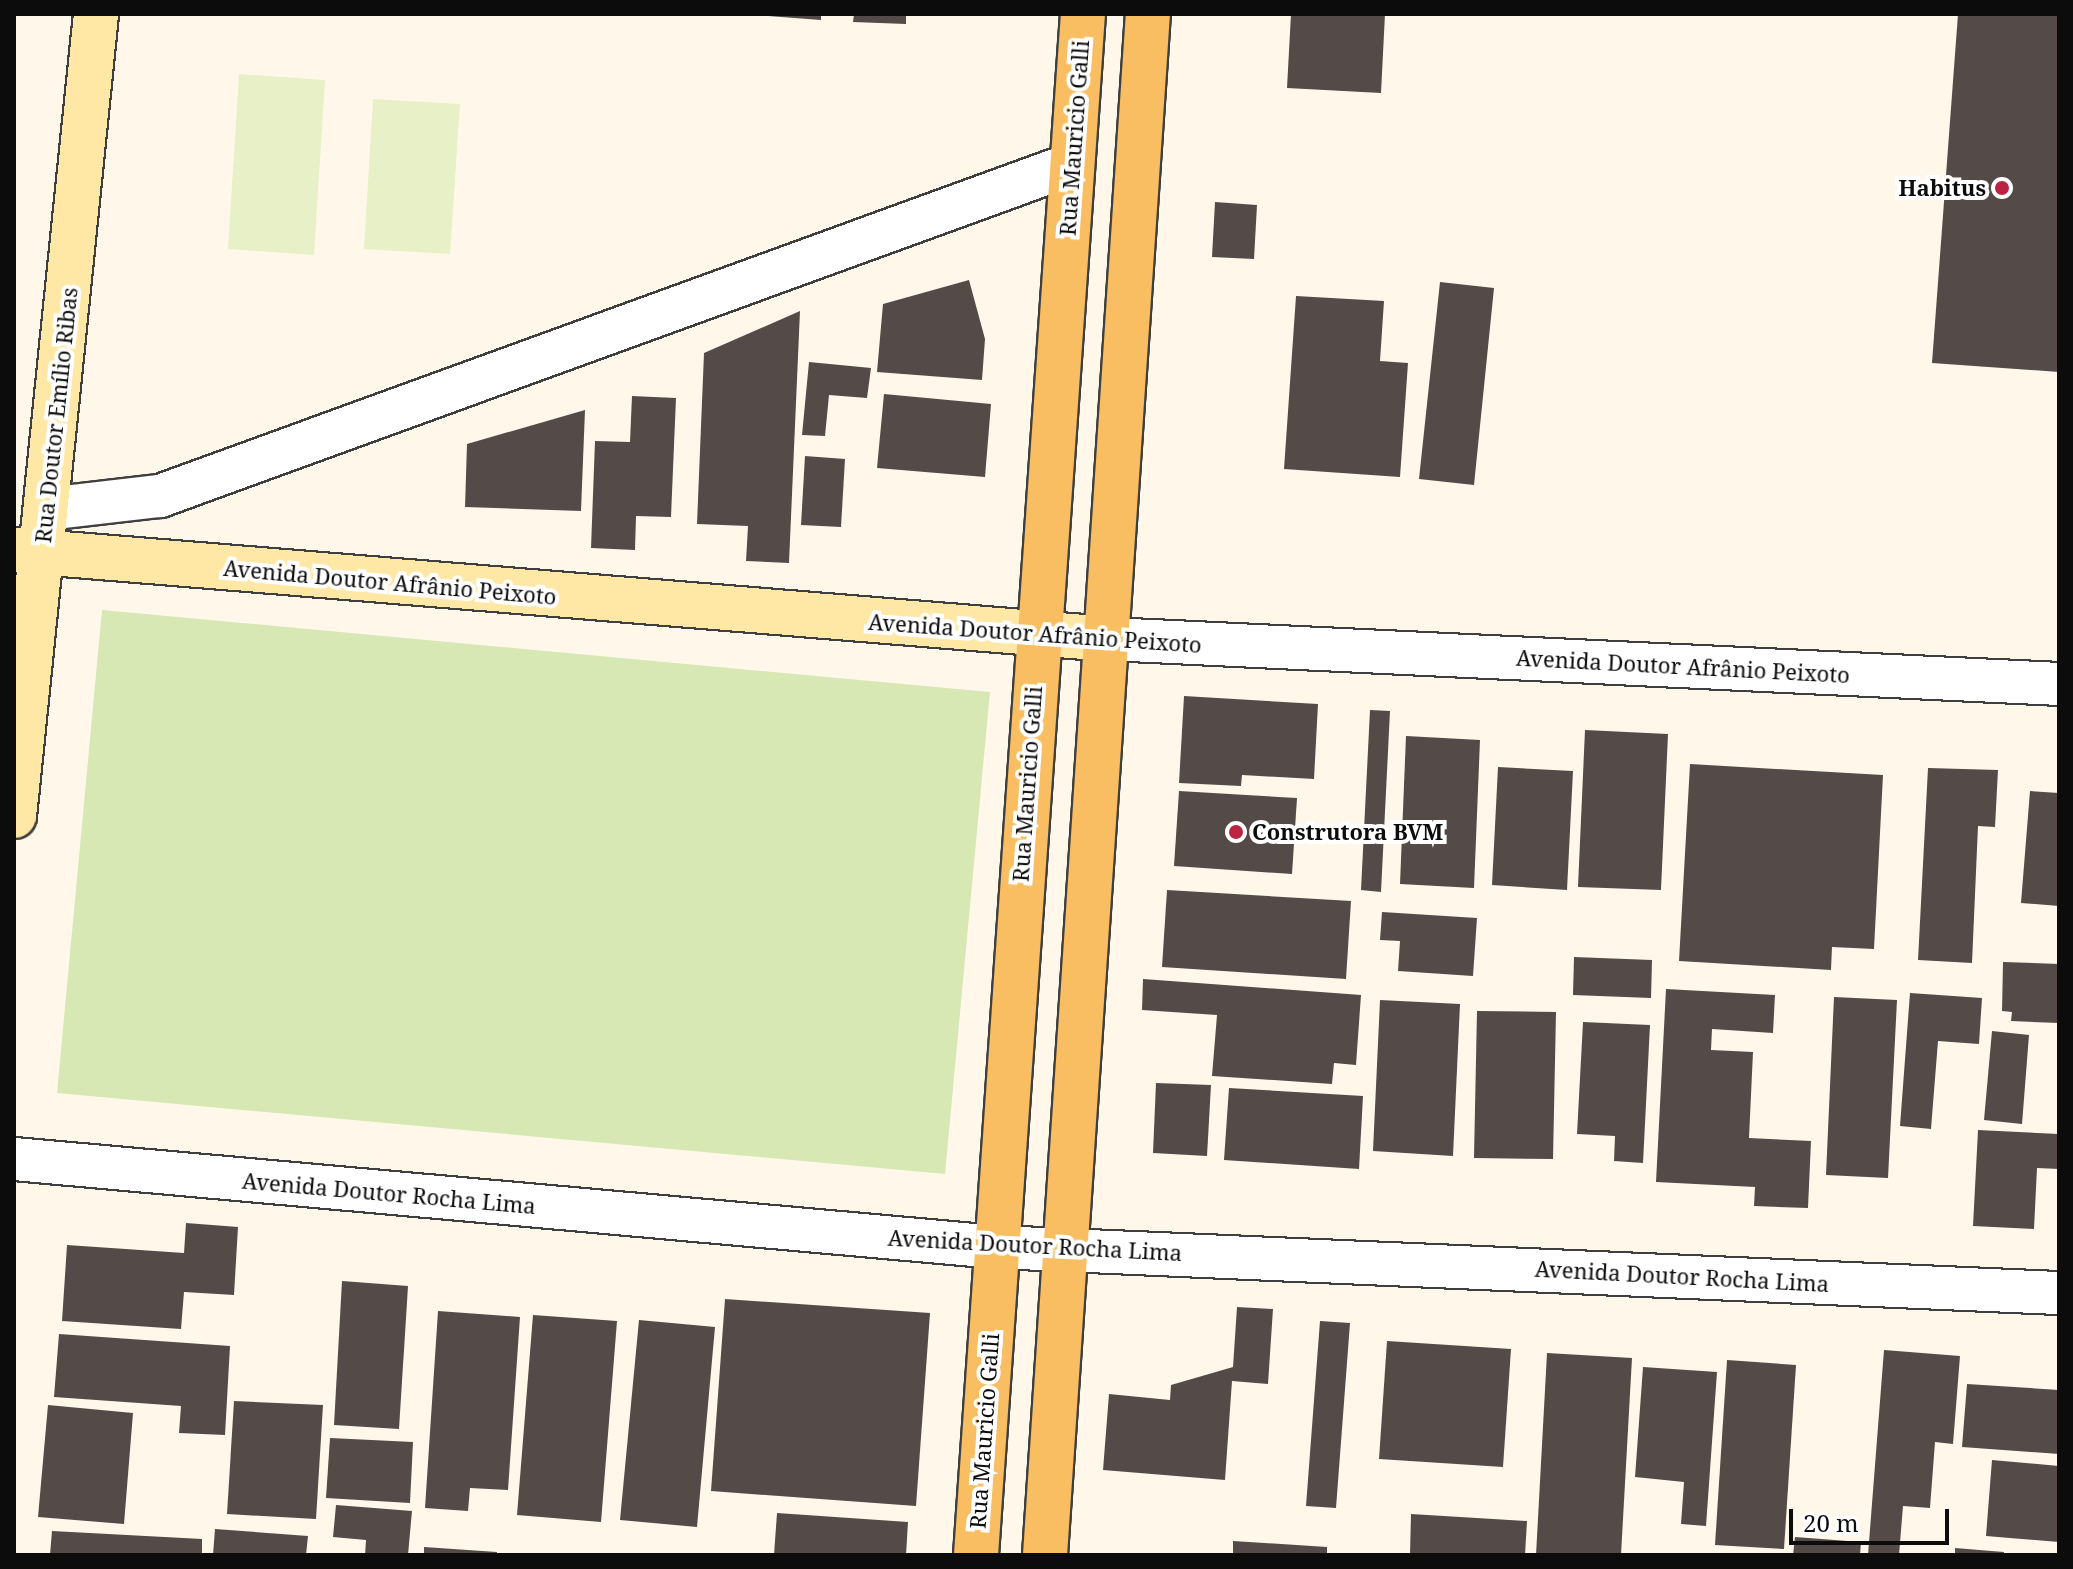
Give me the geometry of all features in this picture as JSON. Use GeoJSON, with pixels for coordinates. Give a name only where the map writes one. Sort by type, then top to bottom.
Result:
{"type":"FeatureCollection","features":[{"type":"Feature","properties":{"kind":"main road","name":"Rua Mauricio Galli"},"geometry":{"type":"LineString","coordinates":[[976,1555],[1037,637],[1083,14]]}},
{"type":"Feature","properties":{"kind":"main road"},"geometry":{"type":"LineString","coordinates":[[1045,1555],[1109,639],[1148,14]]}},
{"type":"Feature","properties":{"kind":"street","name":"Rua Doutor Emílio Ribas"},"geometry":{"type":"LineString","coordinates":[[14,816],[28,551],[47,509],[96,14]]}},
{"type":"Feature","properties":{"kind":"street"},"geometry":{"type":"LineString","coordinates":[[47,509],[160,496],[1072,164]]}},
{"type":"Feature","properties":{"kind":"street","name":"Avenida Doutor Afrânio Peixoto"},"geometry":{"type":"LineString","coordinates":[[28,551],[1037,637],[2059,684]]}},
{"type":"Feature","properties":{"kind":"street","name":"Avenida Doutor Rocha Lima"},"geometry":{"type":"LineString","coordinates":[[14,1159],[996,1247],[1066,1247],[2059,1293]]}},
{"type":"Feature","properties":{"kind":"green space"},"geometry":{"type":"Polygon","coordinates":[[[239,74],[325,80],[314,255],[228,249],[239,74]]]}},
{"type":"Feature","properties":{"kind":"green space"},"geometry":{"type":"Polygon","coordinates":[[[373,99],[460,104],[450,254],[364,249],[373,99]]]}},
{"type":"Feature","properties":{"kind":"green space"},"geometry":{"type":"Polygon","coordinates":[[[102,610],[990,692],[945,1174],[57,1093],[102,610]]]}},
{"type":"Feature","properties":{"kind":"building"},"geometry":{"type":"Polygon","coordinates":[[[821,14],[821,20],[768,16],[821,14]]]}},
{"type":"Feature","properties":{"kind":"building"},"geometry":{"type":"Polygon","coordinates":[[[854,14],[906,14],[906,24],[853,22],[854,14]]]}},
{"type":"Feature","properties":{"kind":"building"},"geometry":{"type":"Polygon","coordinates":[[[1291,14],[1385,14],[1381,93],[1287,88],[1291,14]]]}},
{"type":"Feature","properties":{"kind":"building","name":"Habitus"},"geometry":{"type":"Polygon","coordinates":[[[1958,14],[2059,14],[2059,372],[1932,363],[1958,14]]]}},
{"type":"Feature","properties":{"kind":"building"},"geometry":{"type":"Polygon","coordinates":[[[1215,202],[1257,205],[1254,259],[1212,257],[1215,202]]]}},
{"type":"Feature","properties":{"kind":"building"},"geometry":{"type":"Polygon","coordinates":[[[969,280],[985,339],[982,380],[877,372],[883,304],[969,280]]]}},
{"type":"Feature","properties":{"kind":"building"},"geometry":{"type":"Polygon","coordinates":[[[1440,282],[1494,288],[1474,485],[1419,479],[1440,282]]]}},
{"type":"Feature","properties":{"kind":"building"},"geometry":{"type":"Polygon","coordinates":[[[1296,296],[1384,301],[1380,361],[1408,363],[1400,477],[1284,469],[1296,296]]]}},
{"type":"Feature","properties":{"kind":"building"},"geometry":{"type":"Polygon","coordinates":[[[800,311],[789,563],[746,561],[748,526],[697,524],[704,353],[800,311]]]}},
{"type":"Feature","properties":{"kind":"building"},"geometry":{"type":"Polygon","coordinates":[[[809,362],[871,368],[867,398],[829,395],[825,436],[802,435],[809,362]]]}},
{"type":"Feature","properties":{"kind":"building"},"geometry":{"type":"Polygon","coordinates":[[[884,394],[991,404],[985,477],[877,468],[884,394]]]}},
{"type":"Feature","properties":{"kind":"building"},"geometry":{"type":"Polygon","coordinates":[[[632,396],[676,398],[671,517],[636,516],[635,550],[591,548],[595,441],[630,442],[632,396]]]}},
{"type":"Feature","properties":{"kind":"building"},"geometry":{"type":"Polygon","coordinates":[[[585,410],[581,511],[465,507],[467,444],[585,410]]]}},
{"type":"Feature","properties":{"kind":"building"},"geometry":{"type":"Polygon","coordinates":[[[805,456],[845,459],[841,527],[801,525],[805,456]]]}},
{"type":"Feature","properties":{"kind":"building"},"geometry":{"type":"Polygon","coordinates":[[[1184,696],[1318,704],[1314,779],[1242,775],[1241,786],[1179,783],[1184,696]]]}},
{"type":"Feature","properties":{"kind":"building"},"geometry":{"type":"Polygon","coordinates":[[[1370,710],[1390,711],[1381,892],[1361,890],[1370,710]]]}},
{"type":"Feature","properties":{"kind":"building"},"geometry":{"type":"Polygon","coordinates":[[[1585,730],[1668,734],[1661,890],[1578,887],[1585,730]]]}},
{"type":"Feature","properties":{"kind":"building"},"geometry":{"type":"Polygon","coordinates":[[[1406,736],[1480,740],[1474,888],[1400,884],[1406,736]]]}},
{"type":"Feature","properties":{"kind":"building"},"geometry":{"type":"Polygon","coordinates":[[[1690,764],[1883,775],[1874,949],[1832,947],[1831,970],[1679,961],[1690,764]]]}},
{"type":"Feature","properties":{"kind":"building"},"geometry":{"type":"Polygon","coordinates":[[[1498,767],[1573,771],[1567,890],[1492,885],[1498,767]]]}},
{"type":"Feature","properties":{"kind":"building"},"geometry":{"type":"Polygon","coordinates":[[[1928,768],[1998,770],[1995,827],[1978,826],[1972,963],[1918,960],[1928,768]]]}},
{"type":"Feature","properties":{"kind":"building","name":"Construtora BVM"},"geometry":{"type":"Polygon","coordinates":[[[1179,791],[1297,798],[1292,874],[1174,866],[1179,791]]]}},
{"type":"Feature","properties":{"kind":"building"},"geometry":{"type":"Polygon","coordinates":[[[2030,791],[2059,793],[2059,906],[2021,903],[2030,791]]]}},
{"type":"Feature","properties":{"kind":"building"},"geometry":{"type":"Polygon","coordinates":[[[1167,890],[1351,901],[1346,979],[1162,967],[1167,890]]]}},
{"type":"Feature","properties":{"kind":"building"},"geometry":{"type":"Polygon","coordinates":[[[1382,912],[1477,918],[1473,976],[1398,971],[1400,941],[1380,940],[1382,912]]]}},
{"type":"Feature","properties":{"kind":"building"},"geometry":{"type":"Polygon","coordinates":[[[1574,957],[1652,960],[1651,998],[1573,995],[1574,957]]]}},
{"type":"Feature","properties":{"kind":"building"},"geometry":{"type":"Polygon","coordinates":[[[2003,962],[2059,964],[2059,1023],[2011,1021],[2012,1012],[2002,1011],[2003,962]]]}},
{"type":"Feature","properties":{"kind":"building"},"geometry":{"type":"Polygon","coordinates":[[[1143,979],[1361,995],[1356,1065],[1334,1063],[1332,1084],[1212,1076],[1217,1015],[1142,1010],[1143,979]]]}},
{"type":"Feature","properties":{"kind":"building"},"geometry":{"type":"Polygon","coordinates":[[[1666,989],[1775,995],[1773,1033],[1712,1029],[1711,1050],[1753,1052],[1749,1138],[1811,1141],[1808,1208],[1754,1206],[1755,1187],[1656,1182],[1666,989]]]}},
{"type":"Feature","properties":{"kind":"building"},"geometry":{"type":"Polygon","coordinates":[[[1910,993],[1982,998],[1979,1044],[1938,1041],[1931,1129],[1900,1126],[1910,993]]]}},
{"type":"Feature","properties":{"kind":"building"},"geometry":{"type":"Polygon","coordinates":[[[1834,997],[1897,1000],[1888,1178],[1826,1175],[1834,997]]]}},
{"type":"Feature","properties":{"kind":"building"},"geometry":{"type":"Polygon","coordinates":[[[1380,1000],[1460,1004],[1453,1156],[1373,1151],[1380,1000]]]}},
{"type":"Feature","properties":{"kind":"building"},"geometry":{"type":"Polygon","coordinates":[[[1477,1011],[1556,1012],[1553,1159],[1474,1158],[1477,1011]]]}},
{"type":"Feature","properties":{"kind":"building"},"geometry":{"type":"Polygon","coordinates":[[[1583,1022],[1650,1025],[1643,1163],[1614,1161],[1615,1136],[1577,1134],[1583,1022]]]}},
{"type":"Feature","properties":{"kind":"building"},"geometry":{"type":"Polygon","coordinates":[[[1992,1031],[2029,1035],[2022,1124],[1984,1120],[1992,1031]]]}},
{"type":"Feature","properties":{"kind":"building"},"geometry":{"type":"Polygon","coordinates":[[[1156,1083],[1211,1085],[1207,1156],[1153,1153],[1156,1083]]]}},
{"type":"Feature","properties":{"kind":"building"},"geometry":{"type":"Polygon","coordinates":[[[1229,1088],[1363,1096],[1359,1169],[1224,1160],[1229,1088]]]}},
{"type":"Feature","properties":{"kind":"building"},"geometry":{"type":"Polygon","coordinates":[[[1978,1130],[2059,1134],[2059,1169],[2037,1168],[2034,1229],[1973,1226],[1978,1130]]]}},
{"type":"Feature","properties":{"kind":"building"},"geometry":{"type":"Polygon","coordinates":[[[186,1223],[238,1227],[234,1295],[184,1292],[181,1329],[62,1321],[67,1245],[184,1253],[186,1223]]]}},
{"type":"Feature","properties":{"kind":"building"},"geometry":{"type":"Polygon","coordinates":[[[342,1281],[408,1286],[399,1429],[334,1425],[342,1281]]]}},
{"type":"Feature","properties":{"kind":"building"},"geometry":{"type":"Polygon","coordinates":[[[725,1299],[930,1313],[916,1506],[711,1491],[725,1299]]]}},
{"type":"Feature","properties":{"kind":"building"},"geometry":{"type":"Polygon","coordinates":[[[1237,1307],[1273,1309],[1268,1384],[1232,1381],[1225,1480],[1103,1470],[1109,1394],[1170,1400],[1171,1385],[1233,1367],[1237,1307]]]}},
{"type":"Feature","properties":{"kind":"building"},"geometry":{"type":"Polygon","coordinates":[[[438,1311],[520,1317],[508,1490],[470,1488],[468,1511],[425,1508],[438,1311]]]}},
{"type":"Feature","properties":{"kind":"building"},"geometry":{"type":"Polygon","coordinates":[[[533,1315],[617,1321],[601,1522],[517,1515],[533,1315]]]}},
{"type":"Feature","properties":{"kind":"building"},"geometry":{"type":"Polygon","coordinates":[[[639,1320],[715,1327],[697,1527],[620,1520],[639,1320]]]}},
{"type":"Feature","properties":{"kind":"building"},"geometry":{"type":"Polygon","coordinates":[[[1320,1321],[1350,1323],[1336,1508],[1306,1506],[1320,1321]]]}},
{"type":"Feature","properties":{"kind":"building"},"geometry":{"type":"Polygon","coordinates":[[[59,1334],[230,1346],[225,1435],[179,1433],[181,1406],[54,1397],[59,1334]]]}},
{"type":"Feature","properties":{"kind":"building"},"geometry":{"type":"Polygon","coordinates":[[[1387,1341],[1511,1349],[1503,1467],[1379,1459],[1387,1341]]]}},
{"type":"Feature","properties":{"kind":"building"},"geometry":{"type":"Polygon","coordinates":[[[1884,1350],[1960,1356],[1953,1444],[1935,1442],[1930,1508],[1903,1506],[1899,1555],[1868,1555],[1884,1350]]]}},
{"type":"Feature","properties":{"kind":"building"},"geometry":{"type":"Polygon","coordinates":[[[1547,1353],[1632,1358],[1621,1555],[1536,1555],[1547,1353]]]}},
{"type":"Feature","properties":{"kind":"building"},"geometry":{"type":"Polygon","coordinates":[[[1727,1360],[1796,1365],[1784,1549],[1715,1545],[1727,1360]]]}},
{"type":"Feature","properties":{"kind":"building"},"geometry":{"type":"Polygon","coordinates":[[[1643,1367],[1717,1372],[1706,1526],[1681,1524],[1684,1482],[1635,1477],[1643,1367]]]}},
{"type":"Feature","properties":{"kind":"building"},"geometry":{"type":"Polygon","coordinates":[[[1967,1384],[2059,1390],[2059,1454],[1962,1447],[1967,1384]]]}},
{"type":"Feature","properties":{"kind":"building"},"geometry":{"type":"Polygon","coordinates":[[[234,1401],[323,1405],[316,1519],[227,1514],[234,1401]]]}},
{"type":"Feature","properties":{"kind":"building"},"geometry":{"type":"Polygon","coordinates":[[[48,1405],[133,1413],[124,1524],[38,1517],[48,1405]]]}},
{"type":"Feature","properties":{"kind":"building"},"geometry":{"type":"Polygon","coordinates":[[[330,1438],[413,1442],[410,1503],[326,1498],[330,1438]]]}},
{"type":"Feature","properties":{"kind":"building"},"geometry":{"type":"Polygon","coordinates":[[[1992,1460],[2059,1466],[2059,1542],[1986,1536],[1992,1460]]]}},
{"type":"Feature","properties":{"kind":"building"},"geometry":{"type":"Polygon","coordinates":[[[336,1505],[412,1511],[408,1555],[365,1555],[366,1540],[333,1537],[336,1505]]]}},
{"type":"Feature","properties":{"kind":"building"},"geometry":{"type":"Polygon","coordinates":[[[777,1513],[908,1522],[906,1555],[774,1555],[777,1513]]]}},
{"type":"Feature","properties":{"kind":"building"},"geometry":{"type":"Polygon","coordinates":[[[1411,1514],[1527,1521],[1525,1555],[1410,1555],[1411,1514]]]}},
{"type":"Feature","properties":{"kind":"building"},"geometry":{"type":"Polygon","coordinates":[[[215,1529],[308,1536],[306,1555],[213,1555],[215,1529]]]}},
{"type":"Feature","properties":{"kind":"building"},"geometry":{"type":"Polygon","coordinates":[[[52,1531],[202,1539],[202,1555],[50,1555],[52,1531]]]}},
{"type":"Feature","properties":{"kind":"building"},"geometry":{"type":"Polygon","coordinates":[[[1795,1537],[1861,1542],[1860,1555],[1793,1555],[1795,1537]]]}},
{"type":"Feature","properties":{"kind":"building"},"geometry":{"type":"Polygon","coordinates":[[[1233,1541],[1327,1547],[1327,1555],[1233,1555],[1233,1541]]]}},
{"type":"Feature","properties":{"kind":"building"},"geometry":{"type":"Polygon","coordinates":[[[424,1547],[497,1552],[497,1555],[424,1555],[424,1547]]]}},
{"type":"Feature","properties":{"kind":"building"},"geometry":{"type":"Polygon","coordinates":[[[1955,1548],[2004,1552],[2004,1555],[1955,1555],[1955,1548]]]}},
{"type":"Feature","properties":{"kind":"place","name":"Habitus"},"geometry":{"type":"Point","coordinates":[2002,188]}},
{"type":"Feature","properties":{"kind":"place","name":"Construtora BVM"},"geometry":{"type":"Point","coordinates":[1236,832]}}]}
